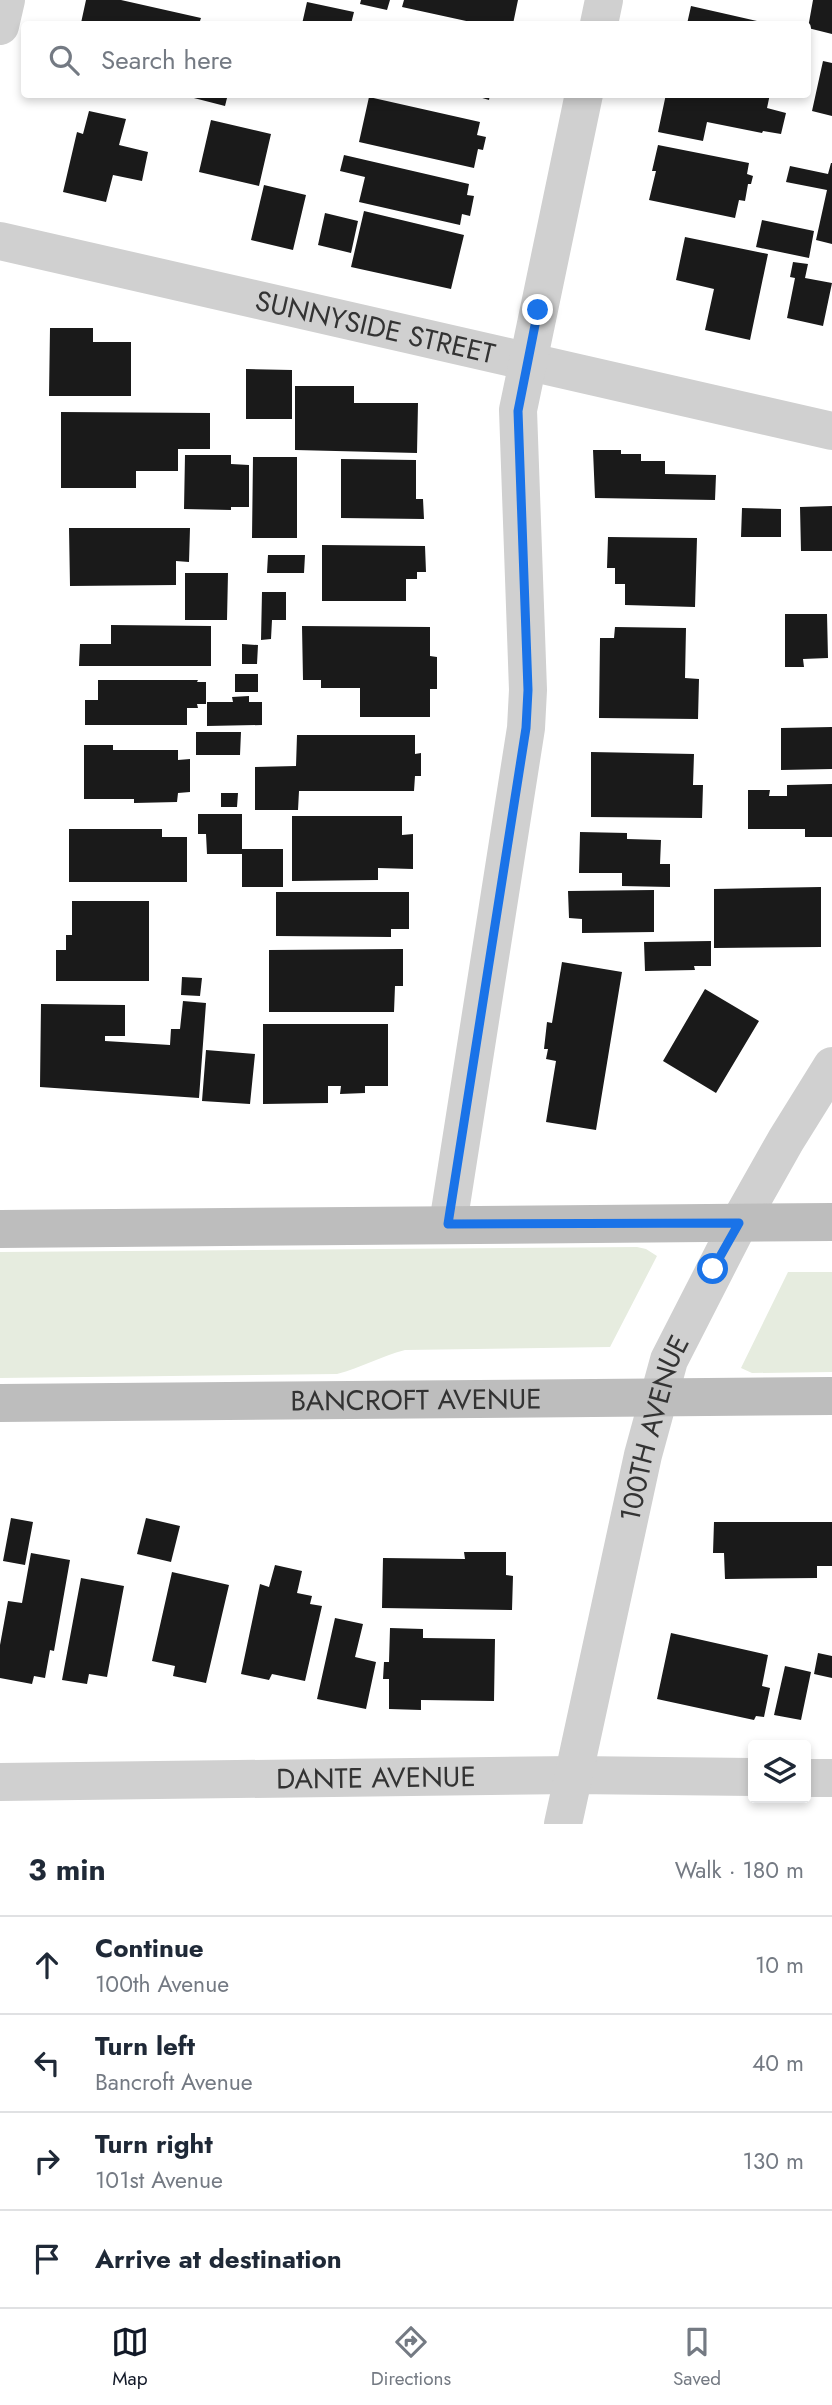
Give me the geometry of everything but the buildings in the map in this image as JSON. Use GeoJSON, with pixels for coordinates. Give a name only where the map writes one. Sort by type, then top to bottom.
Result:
{"type":"FeatureCollection","features":[{"type":"Feature","properties":{"kind":"main road"},"geometry":{"type":"LineString","coordinates":[[0,1229],[832,1222]]}},
{"type":"Feature","properties":{"kind":"main road","name":"BANCROFT AVENUE"},"geometry":{"type":"LineString","coordinates":[[0,1403],[832,1396]]}},
{"type":"Feature","properties":{"kind":"street"},"geometry":{"type":"LineString","coordinates":[[0,26],[6,0]]}},
{"type":"Feature","properties":{"kind":"street"},"geometry":{"type":"LineString","coordinates":[[600,21],[604,0]]}},
{"type":"Feature","properties":{"kind":"street"},"geometry":{"type":"LineString","coordinates":[[448,1224],[526,728],[528,690],[518,411],[583,98]]}},
{"type":"Feature","properties":{"kind":"street","name":"SUNNYSIDE STREET"},"geometry":{"type":"LineString","coordinates":[[0,241],[832,431]]}},
{"type":"Feature","properties":{"kind":"street","name":"100TH AVENUE"},"geometry":{"type":"LineString","coordinates":[[563,1824],[657,1397],[668,1360],[739,1223],[832,1066]]}},
{"type":"Feature","properties":{"kind":"street","name":"DANTE AVENUE"},"geometry":{"type":"LineString","coordinates":[[0,1782],[573,1775],[748,1777]]}},
{"type":"Feature","properties":{"kind":"street"},"geometry":{"type":"LineString","coordinates":[[811,1778],[832,1778]]}},
{"type":"Feature","properties":{"kind":"shaded area"},"geometry":{"type":"Polygon","coordinates":[[[637,1247],[657,1256],[610,1347],[405,1350],[337,1374],[0,1378],[0,1252],[637,1247]]]}},
{"type":"Feature","properties":{"kind":"shaded area"},"geometry":{"type":"Polygon","coordinates":[[[788,1272],[832,1272],[832,1372],[752,1373],[741,1368],[788,1272]]]}},
{"type":"Feature","properties":{"kind":"route"},"geometry":{"type":"LineString","coordinates":[[538,310],[518,411],[528,690],[526,728],[448,1224],[739,1223],[713,1269]]}}]}
